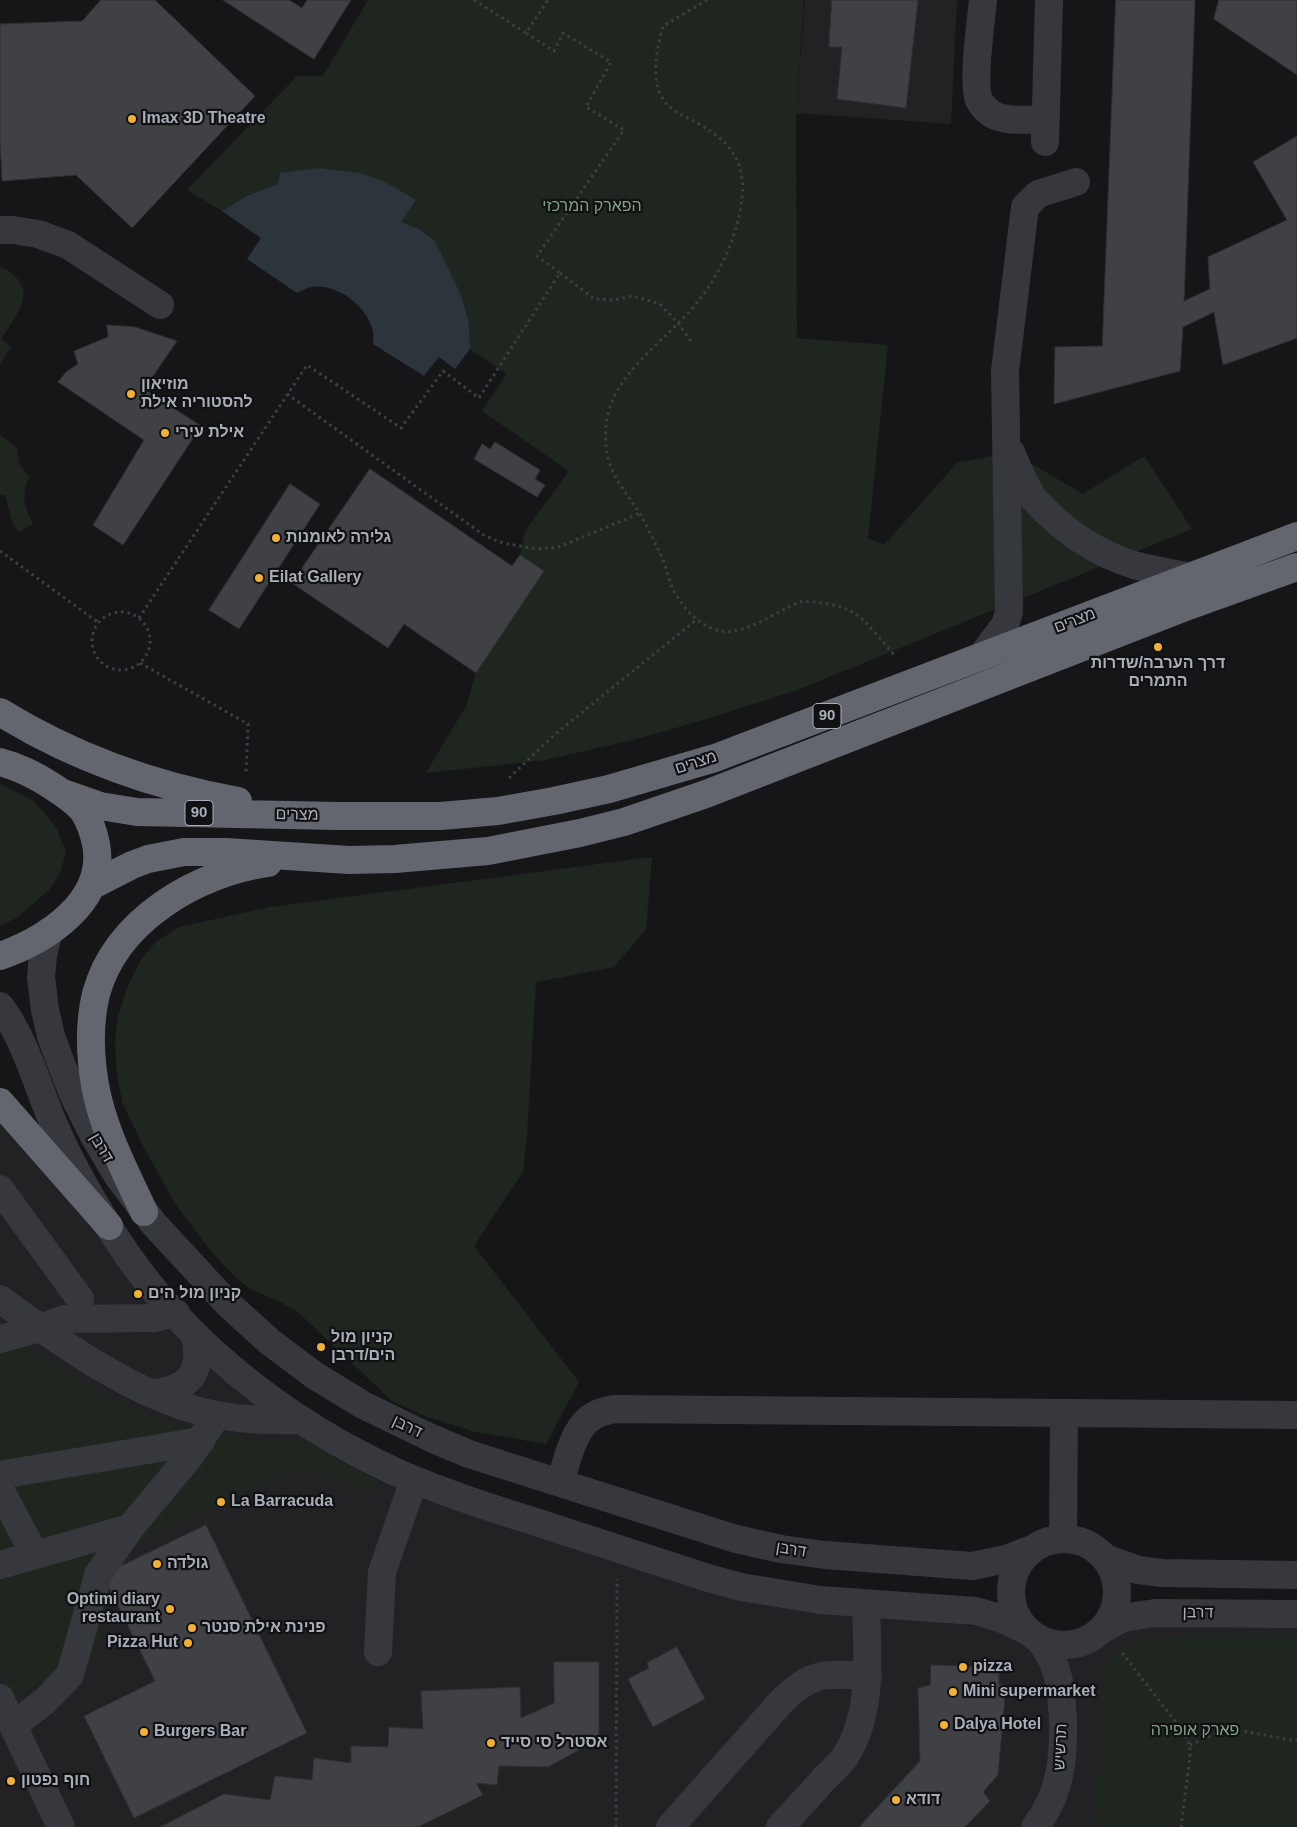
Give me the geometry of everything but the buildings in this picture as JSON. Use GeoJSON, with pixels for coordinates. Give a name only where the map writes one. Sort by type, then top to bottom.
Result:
{"type":"FeatureCollection","features":[{"type":"Feature","properties":{"kind":"highway","name":"מצרים"},"geometry":{"type":"LineString","coordinates":[[63,793],[100,806],[138,812],[338,816],[441,816],[498,811],[554,801],[609,789],[715,758],[1297,536]]}},
{"type":"Feature","properties":{"kind":"highway","name":"מצרים"},"geometry":{"type":"LineString","coordinates":[[91,886],[132,865],[157,857],[184,852],[349,860],[395,859],[488,851],[544,841],[624,822],[698,797],[1180,609],[1297,567]]}},
{"type":"Feature","properties":{"kind":"highway"},"geometry":{"type":"LineString","coordinates":[[0,712],[23,726],[112,767],[158,783],[245,803],[338,816]]}},
{"type":"Feature","properties":{"kind":"highway","name":"90"},"geometry":{"type":"LineString","coordinates":[[0,762],[35,775],[63,793],[84,812],[94,833],[97,852],[96,873],[91,886],[81,903],[70,915],[49,931],[27,944],[0,956]]}},
{"type":"Feature","properties":{"kind":"highway"},"geometry":{"type":"LineString","coordinates":[[144,1212],[118,1158],[103,1116],[95,1085],[91,1052],[92,1022],[96,994],[119,948],[157,907],[178,894],[230,872],[254,865],[287,860],[349,860]]}},
{"type":"Feature","properties":{"kind":"highway"},"geometry":{"type":"LineString","coordinates":[[0,1102],[109,1226]]}},
{"type":"Feature","properties":{"kind":"street"},"geometry":{"type":"LineString","coordinates":[[983,0],[976,80],[979,100],[987,110],[1000,118],[1045,130],[1049,0]]}},
{"type":"Feature","properties":{"kind":"street"},"geometry":{"type":"LineString","coordinates":[[981,657],[1005,625],[1009,612],[1005,371],[1025,208],[1038,194],[1076,182]]}},
{"type":"Feature","properties":{"kind":"street"},"geometry":{"type":"LineString","coordinates":[[0,230],[38,234],[68,245],[160,305]]}},
{"type":"Feature","properties":{"kind":"street"},"geometry":{"type":"LineString","coordinates":[[1007,441],[1021,477],[1035,499],[1077,538],[1102,552],[1135,565],[1191,577]]}},
{"type":"Feature","properties":{"kind":"street","name":"דרבן"},"geometry":{"type":"LineString","coordinates":[[49,931],[43,955],[41,978],[51,1036],[73,1094],[116,1175],[144,1212],[228,1304],[270,1342],[314,1375],[363,1405],[423,1435],[470,1454],[721,1536],[810,1554],[972,1566],[1006,1560],[1032,1549]]}},
{"type":"Feature","properties":{"kind":"street","name":"דרבן"},"geometry":{"type":"LineString","coordinates":[[0,1006],[20,1040],[53,1122],[83,1184],[109,1226],[155,1290],[196,1336],[242,1376],[302,1420],[341,1444],[414,1480],[454,1496],[708,1578],[741,1587],[804,1598],[975,1611],[1000,1618],[1032,1634]]}},
{"type":"Feature","properties":{"kind":"street"},"geometry":{"type":"LineString","coordinates":[[0,1189],[80,1299]]}},
{"type":"Feature","properties":{"kind":"street"},"geometry":{"type":"LineString","coordinates":[[0,1299],[40,1328],[107,1370],[152,1394],[186,1407],[217,1415],[259,1419],[302,1420]]}},
{"type":"Feature","properties":{"kind":"street"},"geometry":{"type":"LineString","coordinates":[[0,1339],[64,1319],[154,1318],[176,1314]]}},
{"type":"Feature","properties":{"kind":"street"},"geometry":{"type":"LineString","coordinates":[[152,1394],[181,1386],[192,1375],[197,1361],[196,1336]]}},
{"type":"Feature","properties":{"kind":"street"},"geometry":{"type":"LineString","coordinates":[[560,1483],[576,1436],[588,1419],[602,1412],[614,1409],[1297,1415]]}},
{"type":"Feature","properties":{"kind":"street"},"geometry":{"type":"LineString","coordinates":[[1063,1538],[1064,1413]]}},
{"type":"Feature","properties":{"kind":"street"},"geometry":{"type":"LineString","coordinates":[[13,1726],[45,1701],[70,1674],[98,1575],[130,1528],[190,1456],[217,1415]]}},
{"type":"Feature","properties":{"kind":"street"},"geometry":{"type":"LineString","coordinates":[[0,1475],[201,1441]]}},
{"type":"Feature","properties":{"kind":"street"},"geometry":{"type":"LineString","coordinates":[[378,1652],[382,1572],[414,1480]]}},
{"type":"Feature","properties":{"kind":"street"},"geometry":{"type":"LineString","coordinates":[[0,1489],[35,1555]]}},
{"type":"Feature","properties":{"kind":"street"},"geometry":{"type":"LineString","coordinates":[[0,1565],[130,1528]]}},
{"type":"Feature","properties":{"kind":"street"},"geometry":{"type":"LineString","coordinates":[[1063,1538],[1079,1540],[1101,1553],[1107,1559],[1115,1574],[1118,1591],[1115,1607],[1103,1629],[1090,1638],[1076,1644],[1060,1645],[1045,1642],[1032,1634],[1022,1624],[1014,1610],[1011,1593],[1013,1576],[1020,1561],[1032,1549],[1046,1541],[1063,1538]]}},
{"type":"Feature","properties":{"kind":"street"},"geometry":{"type":"LineString","coordinates":[[1107,1559],[1138,1570],[1162,1573],[1297,1575]]}},
{"type":"Feature","properties":{"kind":"street"},"geometry":{"type":"LineString","coordinates":[[780,1827],[844,1759],[849,1750],[862,1715],[868,1676],[866,1604]]}},
{"type":"Feature","properties":{"kind":"street","name":"דרבן"},"geometry":{"type":"LineString","coordinates":[[1103,1629],[1124,1618],[1148,1614],[1297,1614]]}},
{"type":"Feature","properties":{"kind":"street","name":"תרשיש"},"geometry":{"type":"LineString","coordinates":[[1032,1634],[1054,1661],[1060,1681],[1064,1750],[1055,1793],[1035,1827]]}},
{"type":"Feature","properties":{"kind":"street"},"geometry":{"type":"LineString","coordinates":[[670,1827],[782,1701],[799,1685],[824,1674],[841,1673],[868,1676]]}},
{"type":"Feature","properties":{"kind":"street"},"geometry":{"type":"LineString","coordinates":[[0,1698],[61,1827]]}},
{"type":"Feature","properties":{"kind":"path"},"geometry":{"type":"LineString","coordinates":[[474,0],[554,50],[563,33],[611,62],[586,107],[624,130],[537,256],[594,298],[613,300],[633,296],[660,304],[678,323],[693,344]]}},
{"type":"Feature","properties":{"kind":"path"},"geometry":{"type":"LineString","coordinates":[[526,33],[548,0]]}},
{"type":"Feature","properties":{"kind":"path"},"geometry":{"type":"LineString","coordinates":[[707,0],[662,26],[656,51],[656,79],[663,98],[674,111],[722,139],[736,157],[742,181],[741,210],[730,247],[715,276],[691,310],[644,356],[621,386],[610,406],[605,434],[608,458],[617,482],[640,513],[662,558],[674,592],[696,620],[715,630],[728,632],[743,629],[799,602],[838,606],[855,614],[919,681]]}},
{"type":"Feature","properties":{"kind":"path"},"geometry":{"type":"LineString","coordinates":[[139,618],[306,365],[401,428],[443,371],[479,398],[560,273]]}},
{"type":"Feature","properties":{"kind":"path"},"geometry":{"type":"LineString","coordinates":[[288,394],[485,536],[503,543],[536,550],[559,547],[640,513]]}},
{"type":"Feature","properties":{"kind":"path"},"geometry":{"type":"LineString","coordinates":[[0,551],[98,623]]}},
{"type":"Feature","properties":{"kind":"path"},"geometry":{"type":"LineString","coordinates":[[118,612],[129,613],[139,618],[146,627],[150,644],[140,663],[124,670],[113,668],[103,663],[96,654],[92,643],[98,623],[107,615],[118,612]]}},
{"type":"Feature","properties":{"kind":"path"},"geometry":{"type":"LineString","coordinates":[[508,780],[554,735],[696,620]]}},
{"type":"Feature","properties":{"kind":"path"},"geometry":{"type":"LineString","coordinates":[[140,663],[248,724],[245,803]]}},
{"type":"Feature","properties":{"kind":"path"},"geometry":{"type":"LineString","coordinates":[[616,1827],[617,1548]]}},
{"type":"Feature","properties":{"kind":"path"},"geometry":{"type":"LineString","coordinates":[[1103,1629],[1179,1726],[1190,1745],[1181,1827]]}},
{"type":"Feature","properties":{"kind":"path"},"geometry":{"type":"LineString","coordinates":[[1190,1745],[1227,1728],[1297,1741]]}},
{"type":"Feature","properties":{"kind":"shaded area"},"geometry":{"type":"Polygon","coordinates":[[[805,0],[957,0],[951,124],[796,113],[805,0]]]}},
{"type":"Feature","properties":{"kind":"shaded area"},"geometry":{"type":"Polygon","coordinates":[[[318,168],[360,173],[385,182],[416,200],[401,222],[419,229],[435,241],[462,297],[469,323],[470,349],[455,369],[439,357],[424,376],[373,344],[370,322],[365,313],[350,298],[331,289],[321,287],[309,287],[297,293],[247,259],[261,238],[222,211],[246,196],[278,184],[280,173],[318,168]]]}},
{"type":"Feature","properties":{"kind":"shaded area"},"geometry":{"type":"Polygon","coordinates":[[[0,1114],[183,1333],[469,1513],[946,1623],[1003,1629],[1027,1643],[1073,1655],[1103,1645],[1133,1626],[1297,1624],[1297,1827],[0,1827],[0,1114]]]}},
{"type":"Feature","properties":{"kind":"green space","name":"הפארק המרכזי"},"geometry":{"type":"Polygon","coordinates":[[[368,0],[804,0],[796,113],[797,338],[888,345],[868,538],[884,545],[957,463],[1011,452],[1083,494],[1144,456],[1192,529],[797,690],[713,717],[641,738],[546,760],[426,773],[466,706],[476,673],[544,571],[520,555],[525,531],[569,471],[482,411],[507,374],[470,349],[469,323],[462,297],[435,241],[419,229],[401,222],[416,200],[278,184],[246,196],[222,211],[187,190],[297,76],[323,76],[368,0]]]}},
{"type":"Feature","properties":{"kind":"green space"},"geometry":{"type":"Polygon","coordinates":[[[0,267],[10,272],[18,280],[24,295],[20,309],[1,339],[11,347],[0,365],[0,267]]]}},
{"type":"Feature","properties":{"kind":"green space"},"geometry":{"type":"Polygon","coordinates":[[[0,435],[17,448],[20,465],[29,477],[24,495],[27,512],[33,524],[18,532],[12,521],[5,495],[0,495],[0,435]]]}},
{"type":"Feature","properties":{"kind":"green space"},"geometry":{"type":"Polygon","coordinates":[[[0,784],[34,801],[56,827],[66,852],[60,873],[49,890],[18,917],[0,926],[0,784]]]}},
{"type":"Feature","properties":{"kind":"green space"},"geometry":{"type":"Polygon","coordinates":[[[652,857],[646,929],[614,967],[536,982],[523,1172],[474,1246],[579,1382],[546,1444],[475,1432],[425,1416],[392,1401],[299,1313],[279,1301],[250,1289],[236,1278],[210,1250],[176,1205],[142,1144],[123,1104],[117,1077],[115,1041],[118,1016],[127,988],[140,961],[156,942],[179,927],[270,907],[652,857]]]}},
{"type":"Feature","properties":{"kind":"green space"},"geometry":{"type":"Polygon","coordinates":[[[0,1326],[20,1342],[107,1396],[159,1420],[256,1440],[291,1439],[312,1445],[375,1480],[371,1491],[304,1467],[296,1469],[133,1545],[110,1599],[95,1656],[14,1698],[0,1668],[0,1326]]]}},
{"type":"Feature","properties":{"kind":"green space","name":"פארק אופירה"},"geometry":{"type":"Polygon","coordinates":[[[1297,1636],[1297,1827],[1094,1827],[1097,1812],[1102,1676],[1115,1653],[1140,1638],[1297,1636]]]}},
{"type":"Feature","properties":{"kind":"place","name":"Imax 3D Theatre"},"geometry":{"type":"Point","coordinates":[132,119]}},
{"type":"Feature","properties":{"kind":"place","name":"מוזיאון להסטוריה אילת"},"geometry":{"type":"Point","coordinates":[131,394]}},
{"type":"Feature","properties":{"kind":"place","name":"אילת עירי"},"geometry":{"type":"Point","coordinates":[165,433]}},
{"type":"Feature","properties":{"kind":"place","name":"גלירה לאומנות"},"geometry":{"type":"Point","coordinates":[276,538]}},
{"type":"Feature","properties":{"kind":"place","name":"Eilat Gallery"},"geometry":{"type":"Point","coordinates":[259,578]}},
{"type":"Feature","properties":{"kind":"place","name":"דרך הערבה/שדרות התמרים"},"geometry":{"type":"Point","coordinates":[1158,647]}},
{"type":"Feature","properties":{"kind":"place","name":"קניון מול הים"},"geometry":{"type":"Point","coordinates":[138,1294]}},
{"type":"Feature","properties":{"kind":"place","name":"קניון מול הים/דרבן"},"geometry":{"type":"Point","coordinates":[321,1347]}},
{"type":"Feature","properties":{"kind":"place","name":"La Barracuda"},"geometry":{"type":"Point","coordinates":[221,1502]}},
{"type":"Feature","properties":{"kind":"place","name":"גולדה"},"geometry":{"type":"Point","coordinates":[157,1564]}},
{"type":"Feature","properties":{"kind":"place","name":"Optimi diary restaurant"},"geometry":{"type":"Point","coordinates":[170,1609]}},
{"type":"Feature","properties":{"kind":"place","name":"פנינת אילת סנטר"},"geometry":{"type":"Point","coordinates":[192,1628]}},
{"type":"Feature","properties":{"kind":"place","name":"Pizza Hut"},"geometry":{"type":"Point","coordinates":[188,1643]}},
{"type":"Feature","properties":{"kind":"place","name":"pizza"},"geometry":{"type":"Point","coordinates":[963,1667]}},
{"type":"Feature","properties":{"kind":"place","name":"Mini supermarket"},"geometry":{"type":"Point","coordinates":[953,1692]}},
{"type":"Feature","properties":{"kind":"place","name":"Dalya Hotel"},"geometry":{"type":"Point","coordinates":[944,1725]}},
{"type":"Feature","properties":{"kind":"place","name":"Burgers Bar"},"geometry":{"type":"Point","coordinates":[144,1732]}},
{"type":"Feature","properties":{"kind":"place","name":"אסטרל סי סייד"},"geometry":{"type":"Point","coordinates":[491,1743]}},
{"type":"Feature","properties":{"kind":"place","name":"חוף נפטון"},"geometry":{"type":"Point","coordinates":[11,1781]}},
{"type":"Feature","properties":{"kind":"place","name":"דודא"},"geometry":{"type":"Point","coordinates":[896,1800]}}]}
